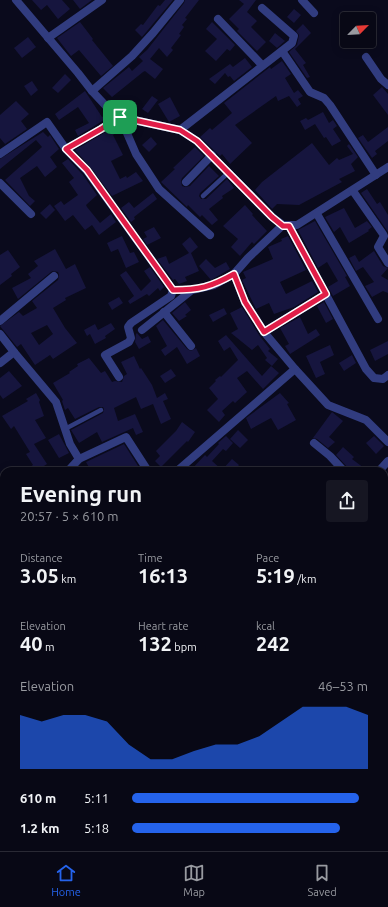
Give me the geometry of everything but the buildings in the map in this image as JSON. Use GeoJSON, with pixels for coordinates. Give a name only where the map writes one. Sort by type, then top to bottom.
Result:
{"type":"FeatureCollection","features":[{"type":"Feature","properties":{"kind":"street"},"geometry":{"type":"LineString","coordinates":[[16,0],[106,106],[120,117],[180,130],[197,141],[272,217],[286,226],[326,294],[366,369],[374,378],[383,379],[388,375]]}},
{"type":"Feature","properties":{"kind":"street"},"geometry":{"type":"LineString","coordinates":[[48,38],[102,0]]}},
{"type":"Feature","properties":{"kind":"street"},"geometry":{"type":"LineString","coordinates":[[92,91],[132,56],[154,33],[180,0]]}},
{"type":"Feature","properties":{"kind":"street"},"geometry":{"type":"LineString","coordinates":[[302,0],[314,13]]}},
{"type":"Feature","properties":{"kind":"street"},"geometry":{"type":"LineString","coordinates":[[180,130],[292,43],[294,36],[262,8]]}},
{"type":"Feature","properties":{"kind":"street"},"geometry":{"type":"LineString","coordinates":[[218,19],[262,65]]}},
{"type":"Feature","properties":{"kind":"street"},"geometry":{"type":"LineString","coordinates":[[282,50],[310,92],[324,98],[330,105],[376,175]]}},
{"type":"Feature","properties":{"kind":"street"},"geometry":{"type":"LineString","coordinates":[[366,57],[388,85]]}},
{"type":"Feature","properties":{"kind":"street"},"geometry":{"type":"LineString","coordinates":[[66,149],[120,117]]}},
{"type":"Feature","properties":{"kind":"street"},"geometry":{"type":"LineString","coordinates":[[120,117],[136,154],[159,189],[210,235]]}},
{"type":"Feature","properties":{"kind":"street"},"geometry":{"type":"LineString","coordinates":[[0,154],[47,122],[66,149],[87,170],[173,290]]}},
{"type":"Feature","properties":{"kind":"street"},"geometry":{"type":"LineString","coordinates":[[186,182],[212,155]]}},
{"type":"Feature","properties":{"kind":"street"},"geometry":{"type":"LineString","coordinates":[[173,290],[192,290],[214,285],[234,274],[248,258],[286,226],[297,225],[317,214],[388,167]]}},
{"type":"Feature","properties":{"kind":"street"},"geometry":{"type":"LineString","coordinates":[[0,183],[31,214]]}},
{"type":"Feature","properties":{"kind":"street"},"geometry":{"type":"LineString","coordinates":[[352,191],[384,234],[378,247],[388,263]]}},
{"type":"Feature","properties":{"kind":"street"},"geometry":{"type":"LineString","coordinates":[[317,214],[378,319]]}},
{"type":"Feature","properties":{"kind":"street"},"geometry":{"type":"LineString","coordinates":[[234,274],[245,302],[264,332],[295,369],[328,405],[366,420],[388,442]]}},
{"type":"Feature","properties":{"kind":"street"},"geometry":{"type":"LineString","coordinates":[[0,321],[54,276]]}},
{"type":"Feature","properties":{"kind":"street"},"geometry":{"type":"LineString","coordinates":[[119,377],[105,355],[129,342],[131,338],[128,327],[131,322],[171,296],[173,290]]}},
{"type":"Feature","properties":{"kind":"street"},"geometry":{"type":"LineString","coordinates":[[142,330],[192,290]]}},
{"type":"Feature","properties":{"kind":"street"},"geometry":{"type":"LineString","coordinates":[[264,332],[326,294]]}},
{"type":"Feature","properties":{"kind":"street"},"geometry":{"type":"LineString","coordinates":[[164,312],[191,346]]}},
{"type":"Feature","properties":{"kind":"street"},"geometry":{"type":"LineString","coordinates":[[0,334],[56,402],[70,444],[79,459]]}},
{"type":"Feature","properties":{"kind":"street"},"geometry":{"type":"LineString","coordinates":[[0,363],[14,352]]}},
{"type":"Feature","properties":{"kind":"street"},"geometry":{"type":"LineString","coordinates":[[182,467],[295,369]]}},
{"type":"Feature","properties":{"kind":"street"},"geometry":{"type":"LineString","coordinates":[[72,467],[79,459],[126,437],[145,467]]}},
{"type":"Feature","properties":{"kind":"street"},"geometry":{"type":"LineString","coordinates":[[314,443],[340,467]]}},
{"type":"Feature","properties":{"kind":"lane"},"geometry":{"type":"LineString","coordinates":[[204,196],[229,172]]}},
{"type":"Feature","properties":{"kind":"lane"},"geometry":{"type":"LineString","coordinates":[[65,429],[101,410]]}},
{"type":"Feature","properties":{"kind":"route"},"geometry":{"type":"LineString","coordinates":[[120,117],[171,127],[180,130],[197,141],[272,217],[283,226],[289,226],[326,294],[264,332],[245,302],[234,274],[214,285],[192,290],[173,290],[87,170],[66,149],[120,117]]}}]}
